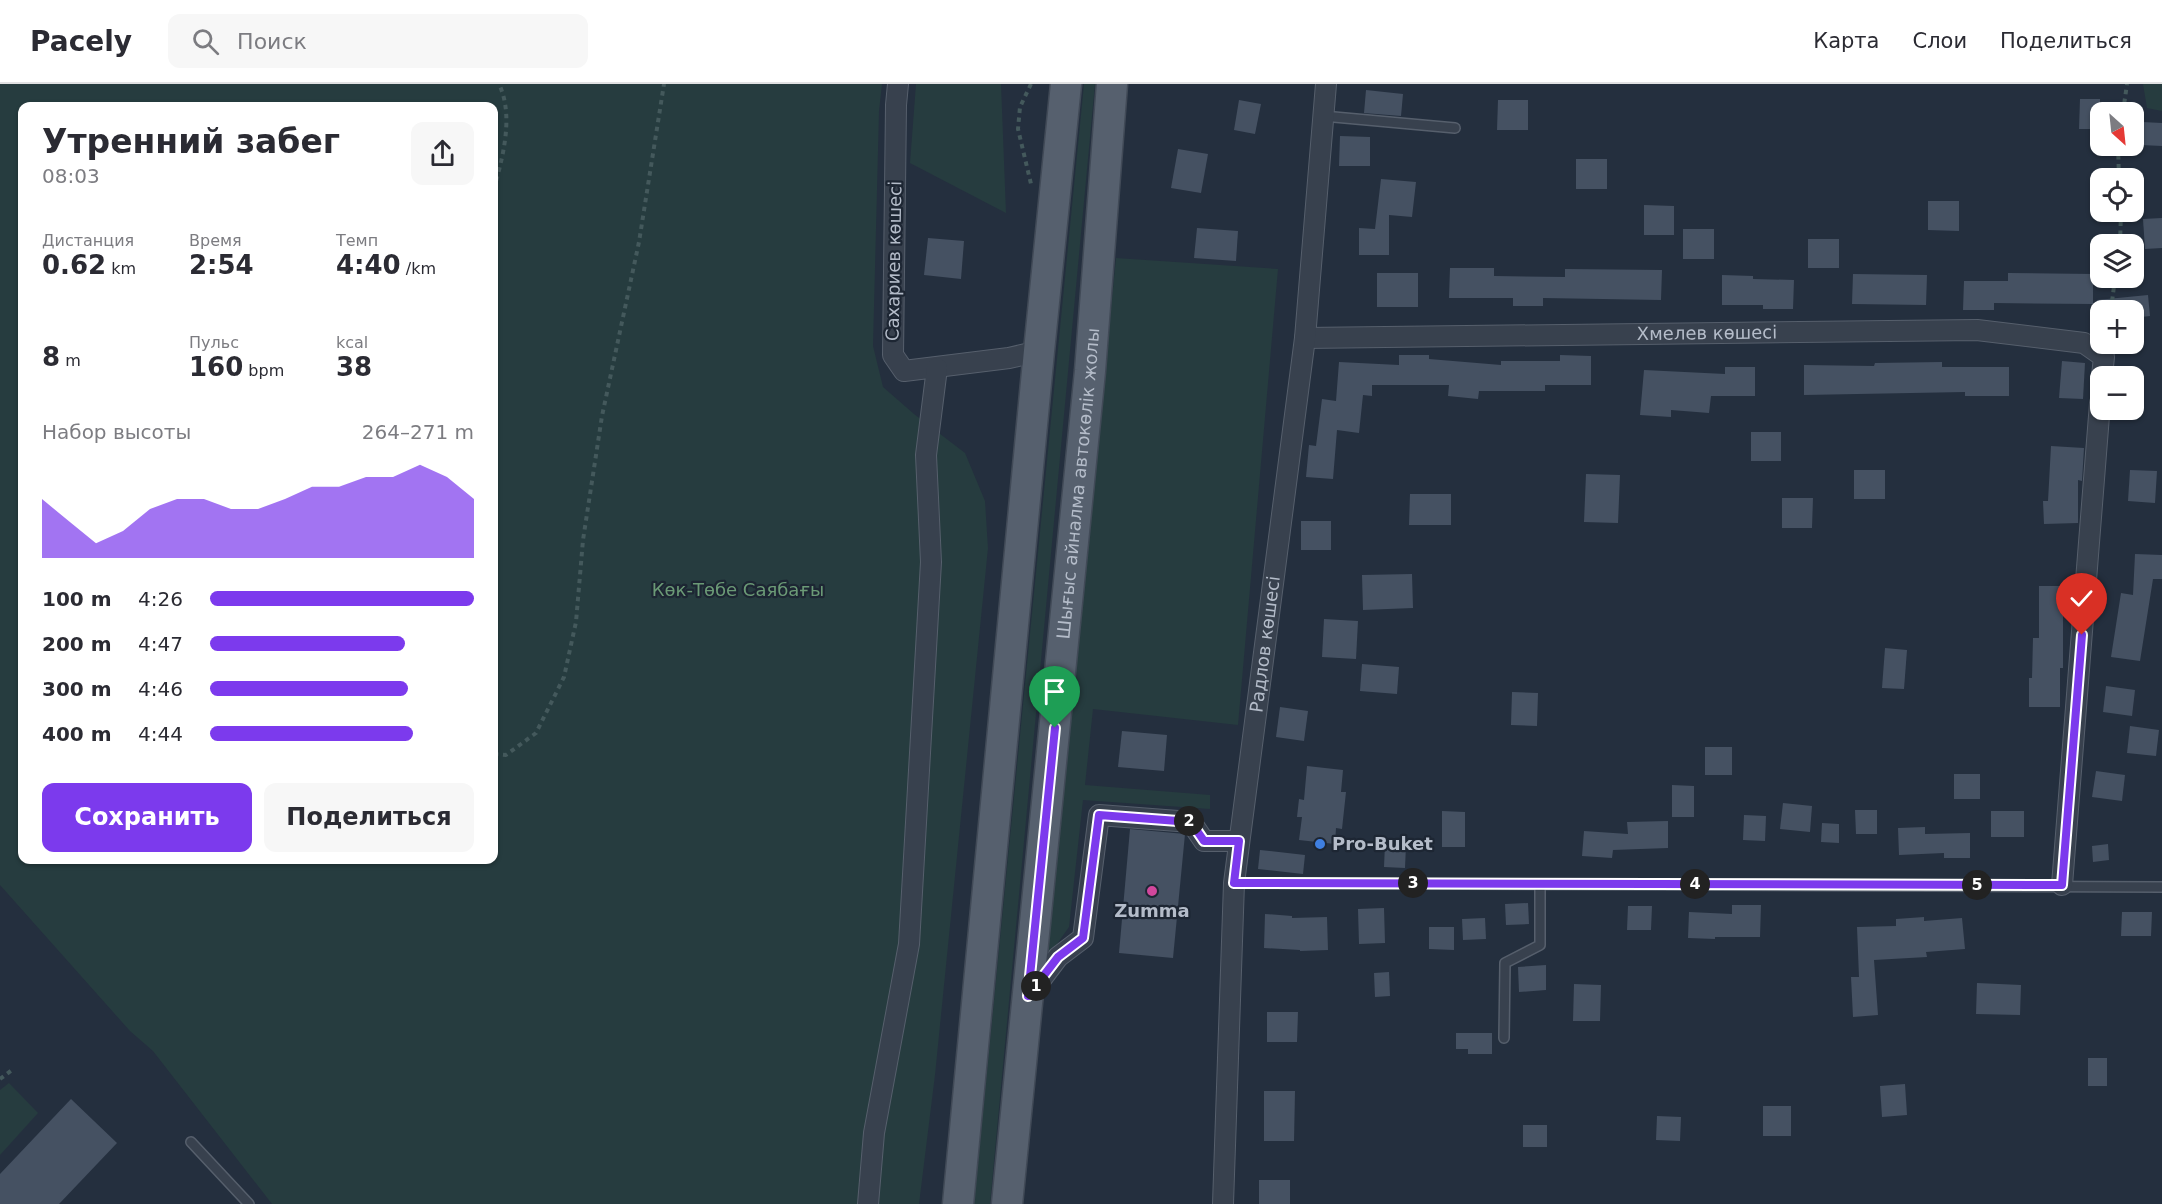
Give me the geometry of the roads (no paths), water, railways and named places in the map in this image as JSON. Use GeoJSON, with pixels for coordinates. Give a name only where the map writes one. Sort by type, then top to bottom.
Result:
{"type":"FeatureCollection","features":[{"type":"Feature","properties":{"kind":"main road"},"geometry":{"type":"LineString","coordinates":[[958,1204],[1066,84]]}},
{"type":"Feature","properties":{"kind":"main road","name":"Шығыс айналма автокөлік жолы"},"geometry":{"type":"LineString","coordinates":[[1007,1204],[1090,371],[1112,84]]}},
{"type":"Feature","properties":{"kind":"street","name":"Сахариев көшесі"},"geometry":{"type":"LineString","coordinates":[[898,84],[892,355],[904,371],[1009,358],[1039,351]]}},
{"type":"Feature","properties":{"kind":"street","name":"Радлов көшесі"},"geometry":{"type":"LineString","coordinates":[[1223,1204],[1234,883],[1305,338],[1326,84]]}},
{"type":"Feature","properties":{"kind":"street","name":"Хмелев көшесі"},"geometry":{"type":"LineString","coordinates":[[1305,338],[1977,330],[2084,343],[2102,366]]}},
{"type":"Feature","properties":{"kind":"street"},"geometry":{"type":"LineString","coordinates":[[868,1204],[874,1133],[909,944],[931,562],[926,455],[937,368]]}},
{"type":"Feature","properties":{"kind":"street"},"geometry":{"type":"LineString","coordinates":[[2062,885],[2099,420]]}},
{"type":"Feature","properties":{"kind":"street"},"geometry":{"type":"LineString","coordinates":[[1028,996],[1058,957],[1083,938],[1099,815],[1191,822],[1204,841],[1239,841]]}},
{"type":"Feature","properties":{"kind":"lane"},"geometry":{"type":"LineString","coordinates":[[1323,116],[1455,128]]}},
{"type":"Feature","properties":{"kind":"lane"},"geometry":{"type":"LineString","coordinates":[[1234,883],[2162,887]]}},
{"type":"Feature","properties":{"kind":"lane"},"geometry":{"type":"LineString","coordinates":[[1504,1038],[1505,963],[1540,945],[1539,884]]}},
{"type":"Feature","properties":{"kind":"lane"},"geometry":{"type":"LineString","coordinates":[[191,1142],[249,1204]]}},
{"type":"Feature","properties":{"kind":"place","name":"Pro-Buket"},"geometry":{"type":"Point","coordinates":[1320,844]}},
{"type":"Feature","properties":{"kind":"place","name":"Zumma"},"geometry":{"type":"Point","coordinates":[1152,891]}},
{"type":"Feature","properties":{"kind":"park label","name":"Көк-Төбе Саябағы"},"geometry":{"type":"Point","coordinates":[738,590]}}]}
